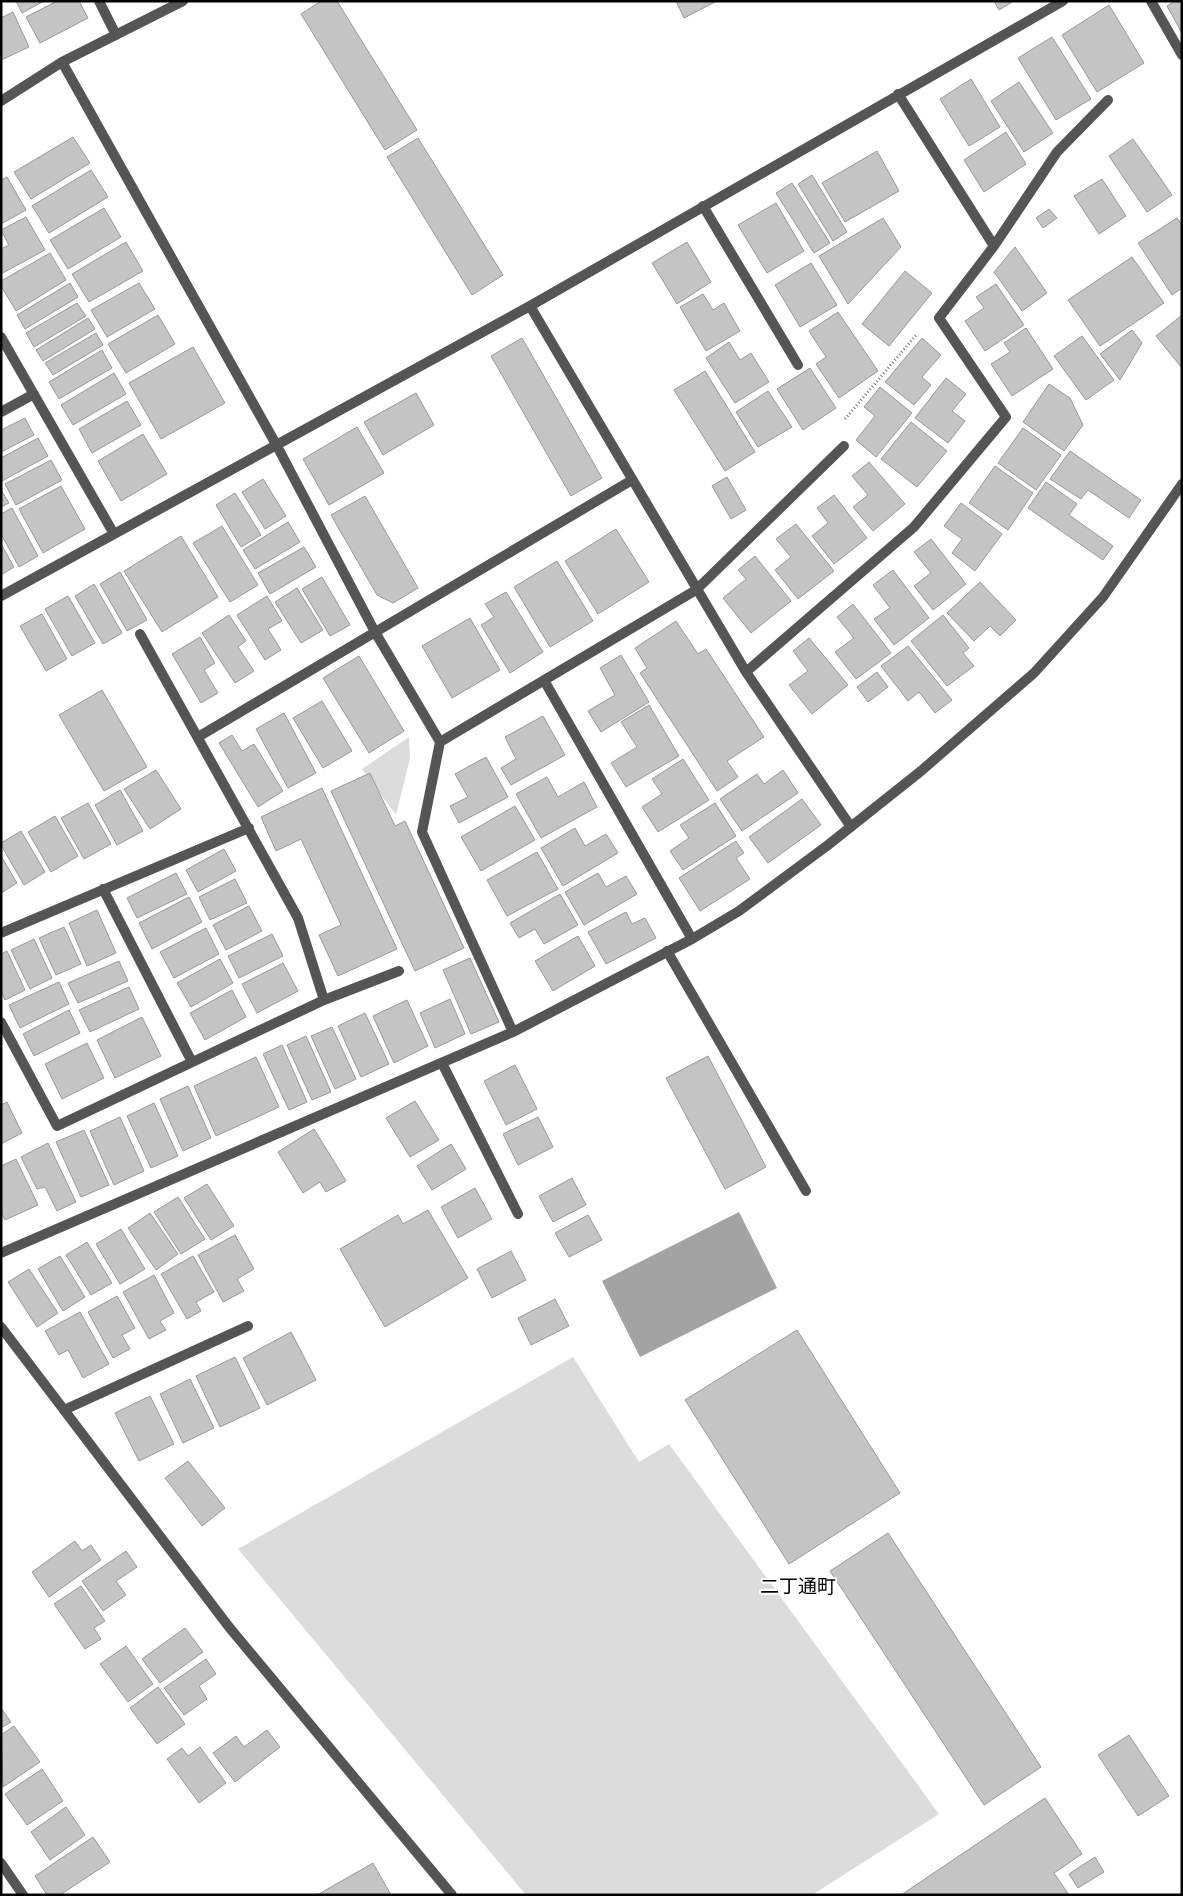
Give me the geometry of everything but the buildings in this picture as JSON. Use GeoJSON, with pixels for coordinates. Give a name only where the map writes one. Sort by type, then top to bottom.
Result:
{"type":"FeatureCollection","features":[{"type":"Feature","properties":{"kind":"street"},"geometry":{"type":"LineString","coordinates":[[99,1],[116,35]]}},
{"type":"Feature","properties":{"kind":"street"},"geometry":{"type":"LineString","coordinates":[[1,101],[62,62],[183,1]]}},
{"type":"Feature","properties":{"kind":"street"},"geometry":{"type":"LineString","coordinates":[[1,596],[530,306],[1063,1]]}},
{"type":"Feature","properties":{"kind":"street"},"geometry":{"type":"LineString","coordinates":[[1151,1],[1182,55]]}},
{"type":"Feature","properties":{"kind":"street"},"geometry":{"type":"LineString","coordinates":[[62,62],[277,446],[375,632],[440,742],[422,832],[513,1032]]}},
{"type":"Feature","properties":{"kind":"street"},"geometry":{"type":"LineString","coordinates":[[898,94],[994,246]]}},
{"type":"Feature","properties":{"kind":"street"},"geometry":{"type":"LineString","coordinates":[[746,672],[914,527],[1006,417],[939,318],[994,246],[1057,152],[1108,100]]}},
{"type":"Feature","properties":{"kind":"street"},"geometry":{"type":"LineString","coordinates":[[703,206],[798,365]]}},
{"type":"Feature","properties":{"kind":"street"},"geometry":{"type":"LineString","coordinates":[[530,306],[746,672],[851,827]]}},
{"type":"Feature","properties":{"kind":"street"},"geometry":{"type":"LineString","coordinates":[[1,337],[114,534]]}},
{"type":"Feature","properties":{"kind":"street"},"geometry":{"type":"LineString","coordinates":[[1,412],[34,394]]}},
{"type":"Feature","properties":{"kind":"street"},"geometry":{"type":"LineString","coordinates":[[440,742],[545,682],[696,590],[844,446]]}},
{"type":"Feature","properties":{"kind":"street"},"geometry":{"type":"LineString","coordinates":[[198,737],[632,480]]}},
{"type":"Feature","properties":{"kind":"street"},"geometry":{"type":"LineString","coordinates":[[1,1253],[513,1032],[692,939],[739,911],[851,827],[921,771],[1034,673],[1103,597],[1182,484]]}},
{"type":"Feature","properties":{"kind":"street"},"geometry":{"type":"LineString","coordinates":[[140,634],[298,918],[324,1000]]}},
{"type":"Feature","properties":{"kind":"street"},"geometry":{"type":"LineString","coordinates":[[545,682],[692,939]]}},
{"type":"Feature","properties":{"kind":"street"},"geometry":{"type":"LineString","coordinates":[[1,933],[249,828]]}},
{"type":"Feature","properties":{"kind":"street"},"geometry":{"type":"LineString","coordinates":[[103,890],[192,1062]]}},
{"type":"Feature","properties":{"kind":"street"},"geometry":{"type":"LineString","coordinates":[[667,952],[806,1191]]}},
{"type":"Feature","properties":{"kind":"street"},"geometry":{"type":"LineString","coordinates":[[1,1022],[57,1126],[324,1000],[399,971]]}},
{"type":"Feature","properties":{"kind":"street"},"geometry":{"type":"LineString","coordinates":[[442,1063],[518,1214]]}},
{"type":"Feature","properties":{"kind":"street"},"geometry":{"type":"LineString","coordinates":[[64,1410],[248,1326]]}},
{"type":"Feature","properties":{"kind":"street"},"geometry":{"type":"LineString","coordinates":[[1,1327],[229,1627],[452,1895]]}},
{"type":"Feature","properties":{"kind":"street"},"geometry":{"type":"LineString","coordinates":[[1,1863],[22,1895]]}},
{"type":"Feature","properties":{"kind":"path"},"geometry":{"type":"LineString","coordinates":[[844,446],[835,431],[922,328],[939,318]]}},
{"type":"Feature","properties":{"kind":"shaded area"},"geometry":{"type":"Polygon","coordinates":[[[409,737],[410,758],[396,815],[362,769],[409,737]]]}},
{"type":"Feature","properties":{"kind":"shaded area"},"geometry":{"type":"Polygon","coordinates":[[[739,1212],[777,1288],[640,1357],[602,1281],[739,1212]]]}},
{"type":"Feature","properties":{"kind":"shaded area"},"geometry":{"type":"Polygon","coordinates":[[[573,1357],[639,1462],[669,1444],[939,1814],[812,1895],[526,1895],[238,1549],[573,1357]]]}},
{"type":"Feature","properties":{"kind":"district","name":"二丁通町"},"geometry":{"type":"Point","coordinates":[798,1586]}}]}
